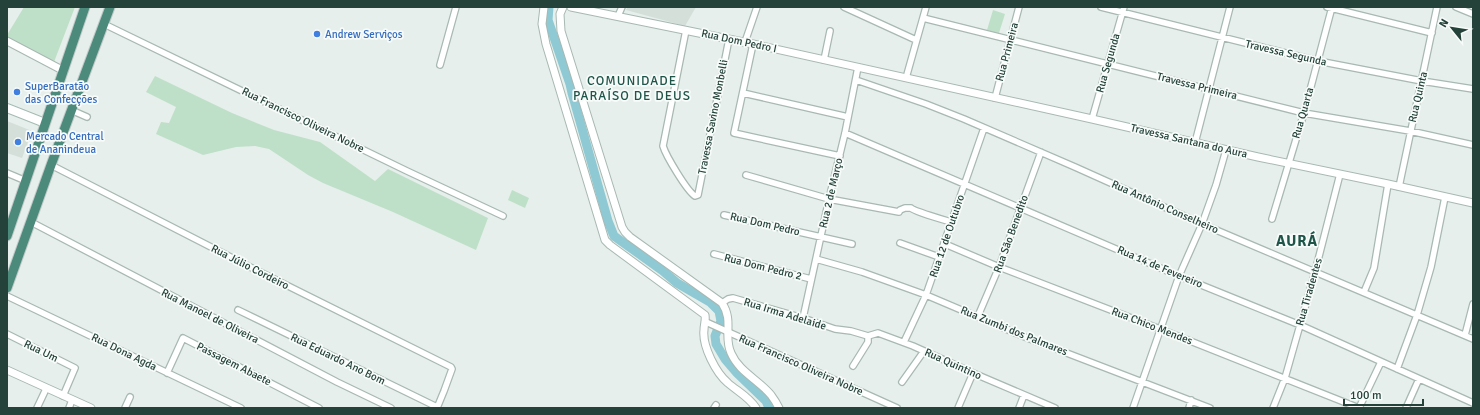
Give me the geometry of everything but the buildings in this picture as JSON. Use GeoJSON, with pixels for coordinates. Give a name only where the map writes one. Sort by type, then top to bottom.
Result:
{"type":"FeatureCollection","features":[{"type":"Feature","properties":{"kind":"highway"},"geometry":{"type":"LineString","coordinates":[[8,231],[85,7]]}},
{"type":"Feature","properties":{"kind":"highway"},"geometry":{"type":"LineString","coordinates":[[7,288],[110,7]]}},
{"type":"Feature","properties":{"kind":"main road"},"geometry":{"type":"LineString","coordinates":[[7,108],[45,123]]}},
{"type":"Feature","properties":{"kind":"street"},"geometry":{"type":"LineString","coordinates":[[440,64],[456,7]]}},
{"type":"Feature","properties":{"kind":"street"},"geometry":{"type":"LineString","coordinates":[[544,7],[542,24],[546,44],[605,240],[705,315],[706,322],[704,331],[706,348],[714,366],[726,382],[751,402],[756,408]]}},
{"type":"Feature","properties":{"kind":"street"},"geometry":{"type":"LineString","coordinates":[[563,7],[560,14],[561,31],[622,227],[630,237],[722,303],[727,310],[728,321],[725,331],[728,346],[736,361],[744,371],[771,395],[779,408]]}},
{"type":"Feature","properties":{"kind":"street","name":"Rua Dom Pedro I"},"geometry":{"type":"LineString","coordinates":[[572,7],[749,43],[906,78]]}},
{"type":"Feature","properties":{"kind":"street"},"geometry":{"type":"LineString","coordinates":[[618,16],[622,7]]}},
{"type":"Feature","properties":{"kind":"street"},"geometry":{"type":"LineString","coordinates":[[757,7],[749,43],[743,93],[734,133],[840,156]]}},
{"type":"Feature","properties":{"kind":"street"},"geometry":{"type":"LineString","coordinates":[[844,7],[916,40]]}},
{"type":"Feature","properties":{"kind":"street"},"geometry":{"type":"LineString","coordinates":[[906,78],[926,7]]}},
{"type":"Feature","properties":{"kind":"street","name":"Rua Primeira"},"geometry":{"type":"LineString","coordinates":[[995,98],[1019,7]]}},
{"type":"Feature","properties":{"kind":"street","name":"Travessa Segunda"},"geometry":{"type":"LineString","coordinates":[[1101,7],[1123,10],[1222,38],[1318,61],[1473,88]]}},
{"type":"Feature","properties":{"kind":"street"},"geometry":{"type":"LineString","coordinates":[[1195,143],[1230,7]]}},
{"type":"Feature","properties":{"kind":"street"},"geometry":{"type":"LineString","coordinates":[[1330,7],[1432,33]]}},
{"type":"Feature","properties":{"kind":"street","name":"Rua Quarta"},"geometry":{"type":"LineString","coordinates":[[1272,219],[1304,113],[1318,61],[1330,7]]}},
{"type":"Feature","properties":{"kind":"street","name":"Rua Quinta"},"geometry":{"type":"LineString","coordinates":[[1399,187],[1437,7]]}},
{"type":"Feature","properties":{"kind":"street"},"geometry":{"type":"LineString","coordinates":[[1456,7],[1473,14]]}},
{"type":"Feature","properties":{"kind":"street","name":"Rua Segunda"},"geometry":{"type":"LineString","coordinates":[[1092,119],[1123,10]]}},
{"type":"Feature","properties":{"kind":"street","name":"Travessa Primeira"},"geometry":{"type":"LineString","coordinates":[[923,18],[1209,88],[1304,113],[1410,131],[1473,145]]}},
{"type":"Feature","properties":{"kind":"street","name":"Rua Francisco Oliveira Nobre"},"geometry":{"type":"LineString","coordinates":[[104,24],[503,216]]}},
{"type":"Feature","properties":{"kind":"street","name":"Travessa Savino Monbelli"},"geometry":{"type":"LineString","coordinates":[[686,30],[663,146],[687,188],[694,195],[698,195],[729,39]]}},
{"type":"Feature","properties":{"kind":"street"},"geometry":{"type":"LineString","coordinates":[[824,60],[830,31]]}},
{"type":"Feature","properties":{"kind":"street"},"geometry":{"type":"LineString","coordinates":[[7,41],[64,71]]}},
{"type":"Feature","properties":{"kind":"street","name":"Rua 2 de Março"},"geometry":{"type":"LineString","coordinates":[[803,318],[820,238],[840,156],[858,68]]}},
{"type":"Feature","properties":{"kind":"street","name":"Travessa Santana do Aura"},"geometry":{"type":"LineString","coordinates":[[906,78],[1473,204]]}},
{"type":"Feature","properties":{"kind":"street","name":"Rua Antônio Conselheiro"},"geometry":{"type":"LineString","coordinates":[[856,80],[926,104],[984,128],[1202,224],[1473,339]]}},
{"type":"Feature","properties":{"kind":"street"},"geometry":{"type":"LineString","coordinates":[[743,93],[848,117]]}},
{"type":"Feature","properties":{"kind":"street"},"geometry":{"type":"LineString","coordinates":[[71,110],[87,117]]}},
{"type":"Feature","properties":{"kind":"street","name":"Rua 12 de Outubro"},"geometry":{"type":"LineString","coordinates":[[904,342],[926,295],[945,244],[951,222],[984,128]]}},
{"type":"Feature","properties":{"kind":"street","name":"Rua 14 de Fevereiro"},"geometry":{"type":"LineString","coordinates":[[845,133],[1021,207],[1179,276],[1300,325],[1473,404]]}},
{"type":"Feature","properties":{"kind":"street"},"geometry":{"type":"LineString","coordinates":[[1133,408],[1179,276],[1202,224],[1216,185],[1226,150]]}},
{"type":"Feature","properties":{"kind":"street","name":"Rua São Benedito"},"geometry":{"type":"LineString","coordinates":[[978,316],[999,267],[1041,152]]}},
{"type":"Feature","properties":{"kind":"street","name":"Rua Júlio Cordeiro"},"geometry":{"type":"LineString","coordinates":[[51,165],[250,267],[451,367],[452,369],[437,408]]}},
{"type":"Feature","properties":{"kind":"street"},"geometry":{"type":"LineString","coordinates":[[7,173],[26,181]]}},
{"type":"Feature","properties":{"kind":"street","name":"Rua Tiradentes"},"geometry":{"type":"LineString","coordinates":[[1273,408],[1285,378],[1315,272],[1340,174]]}},
{"type":"Feature","properties":{"kind":"street"},"geometry":{"type":"LineString","coordinates":[[746,175],[829,199],[899,212],[905,208],[910,208],[951,222]]}},
{"type":"Feature","properties":{"kind":"street"},"geometry":{"type":"LineString","coordinates":[[1364,292],[1374,268],[1388,184]]}},
{"type":"Feature","properties":{"kind":"street"},"geometry":{"type":"LineString","coordinates":[[1397,369],[1417,315],[1431,267],[1445,197]]}},
{"type":"Feature","properties":{"kind":"street","name":"Rua Dom Pedro"},"geometry":{"type":"LineString","coordinates":[[724,215],[820,238],[852,244]]}},
{"type":"Feature","properties":{"kind":"street","name":"Rua Manoel de Oliveira"},"geometry":{"type":"LineString","coordinates":[[31,222],[391,408]]}},
{"type":"Feature","properties":{"kind":"street"},"geometry":{"type":"LineString","coordinates":[[900,243],[939,257]]}},
{"type":"Feature","properties":{"kind":"street","name":"Rua Chico Mendes"},"geometry":{"type":"LineString","coordinates":[[945,244],[999,267],[1160,328],[1359,408]]}},
{"type":"Feature","properties":{"kind":"street","name":"Rua Dom Pedro 2"},"geometry":{"type":"LineString","coordinates":[[714,254],[811,279]]}},
{"type":"Feature","properties":{"kind":"street","name":"Rua Zumbi dos Palmares"},"geometry":{"type":"LineString","coordinates":[[816,260],[862,272],[926,295],[1025,337],[1210,408]]}},
{"type":"Feature","properties":{"kind":"street","name":"Rua Dona Agda"},"geometry":{"type":"LineString","coordinates":[[7,296],[241,408]]}},
{"type":"Feature","properties":{"kind":"street","name":"Rua Irma Adelaide"},"geometry":{"type":"LineString","coordinates":[[722,303],[733,298],[803,318],[835,329],[851,331]]}},
{"type":"Feature","properties":{"kind":"street"},"geometry":{"type":"LineString","coordinates":[[1465,335],[1473,304]]}},
{"type":"Feature","properties":{"kind":"street","name":"Rua Eduardo Ano Bom"},"geometry":{"type":"LineString","coordinates":[[238,310],[437,408]]}},
{"type":"Feature","properties":{"kind":"street","name":"Rua Francisco Oliveira Nobre"},"geometry":{"type":"LineString","coordinates":[[706,322],[897,408]]}},
{"type":"Feature","properties":{"kind":"street","name":"Rua Quintino"},"geometry":{"type":"LineString","coordinates":[[851,331],[868,336],[878,333],[904,342],[1054,408]]}},
{"type":"Feature","properties":{"kind":"street","name":"Rua Um"},"geometry":{"type":"LineString","coordinates":[[7,334],[75,368],[62,396]]}},
{"type":"Feature","properties":{"kind":"street"},"geometry":{"type":"LineString","coordinates":[[853,366],[868,342],[868,336]]}},
{"type":"Feature","properties":{"kind":"street","name":"Passagem Abaete"},"geometry":{"type":"LineString","coordinates":[[167,373],[183,338],[319,408]]}},
{"type":"Feature","properties":{"kind":"street"},"geometry":{"type":"LineString","coordinates":[[902,382],[924,351]]}},
{"type":"Feature","properties":{"kind":"street"},"geometry":{"type":"LineString","coordinates":[[1359,408],[1381,362]]}},
{"type":"Feature","properties":{"kind":"street"},"geometry":{"type":"LineString","coordinates":[[7,370],[46,389],[91,408]]}},
{"type":"Feature","properties":{"kind":"street"},"geometry":{"type":"LineString","coordinates":[[958,408],[973,373]]}},
{"type":"Feature","properties":{"kind":"street"},"geometry":{"type":"LineString","coordinates":[[1406,408],[1419,379]]}},
{"type":"Feature","properties":{"kind":"street"},"geometry":{"type":"LineString","coordinates":[[37,408],[46,389]]}},
{"type":"Feature","properties":{"kind":"street"},"geometry":{"type":"LineString","coordinates":[[1019,408],[1024,395]]}},
{"type":"Feature","properties":{"kind":"street"},"geometry":{"type":"LineString","coordinates":[[125,408],[130,397]]}},
{"type":"Feature","properties":{"kind":"street"},"geometry":{"type":"LineString","coordinates":[[69,408],[72,400]]}},
{"type":"Feature","properties":{"kind":"street"},"geometry":{"type":"LineString","coordinates":[[1188,408],[1191,400]]}},
{"type":"Feature","properties":{"kind":"shaded area"},"geometry":{"type":"Polygon","coordinates":[[[628,7],[696,7],[685,26],[626,10],[628,7]]]}},
{"type":"Feature","properties":{"kind":"shaded area","name":"Mercado Central de Ananindeua"},"geometry":{"type":"Polygon","coordinates":[[[7,121],[32,131],[22,158],[7,153],[7,121]]]}},
{"type":"Feature","properties":{"kind":"green space"},"geometry":{"type":"Polygon","coordinates":[[[24,7],[75,7],[54,62],[7,37],[24,7]]]}},
{"type":"Feature","properties":{"kind":"green space"},"geometry":{"type":"Polygon","coordinates":[[[993,10],[1005,14],[999,33],[987,30],[993,10]]]}},
{"type":"Feature","properties":{"kind":"green space"},"geometry":{"type":"Polygon","coordinates":[[[155,76],[232,113],[274,130],[320,142],[375,181],[388,169],[488,218],[476,250],[393,212],[323,183],[308,175],[269,149],[255,146],[236,147],[203,155],[156,134],[161,122],[169,123],[176,107],[146,92],[155,76]]]}},
{"type":"Feature","properties":{"kind":"green space"},"geometry":{"type":"Polygon","coordinates":[[[512,190],[529,198],[525,208],[508,200],[512,190]]]}},
{"type":"Feature","properties":{"kind":"waterway"},"geometry":{"type":"LineString","coordinates":[[549,7],[548,20],[570,84],[608,221],[614,236],[663,271],[677,283],[710,302],[719,311],[721,321],[715,336],[716,344],[725,359],[766,401],[769,408]]}},
{"type":"Feature","properties":{"kind":"place","name":"Andrew Serviços"},"geometry":{"type":"Point","coordinates":[317,34]}},
{"type":"Feature","properties":{"kind":"place","name":"SuperBaratão das Confecções"},"geometry":{"type":"Point","coordinates":[17,92]}},
{"type":"Feature","properties":{"kind":"place","name":"Mercado Central de Ananindeua"},"geometry":{"type":"Point","coordinates":[18,142]}},
{"type":"Feature","properties":{"kind":"district","name":"COMUNIDADE PARAÍSO DE DEUS"},"geometry":{"type":"Point","coordinates":[632,88]}},
{"type":"Feature","properties":{"kind":"district","name":"AURÁ"},"geometry":{"type":"Point","coordinates":[1297,241]}}]}
